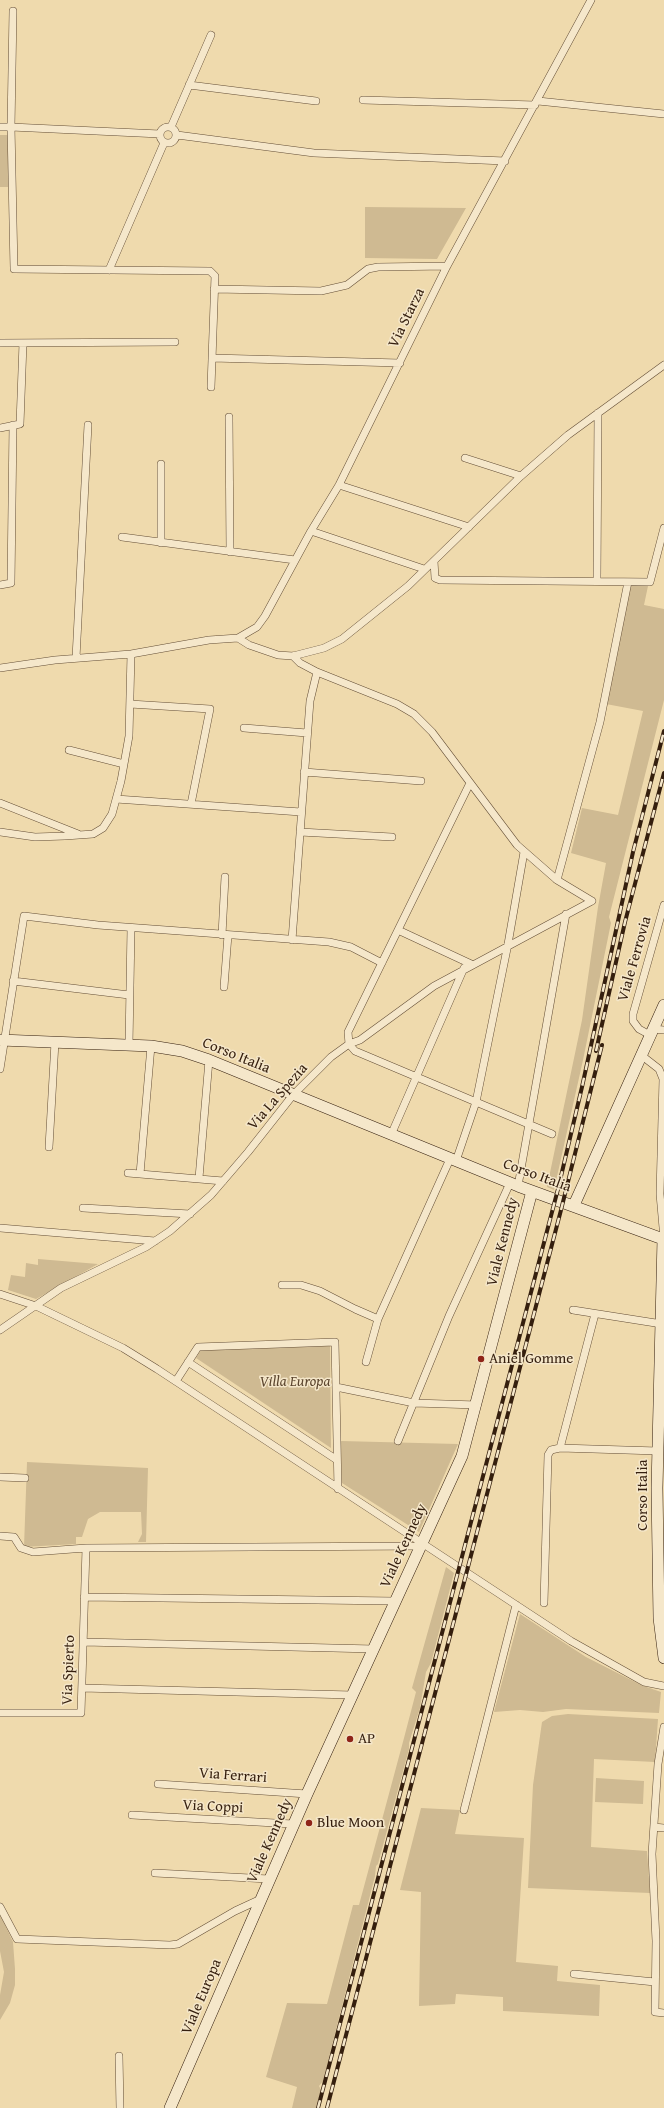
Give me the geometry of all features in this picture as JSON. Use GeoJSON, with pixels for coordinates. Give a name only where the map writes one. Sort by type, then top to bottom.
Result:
{"type":"FeatureCollection","features":[{"type":"Feature","properties":{"kind":"main road"},"geometry":{"type":"LineString","coordinates":[[574,1205],[641,1055],[656,1031],[664,1005]]}},
{"type":"Feature","properties":{"kind":"main road","name":"Corso Italia"},"geometry":{"type":"LineString","coordinates":[[2,1040],[151,1046],[182,1051],[209,1060],[514,1185],[574,1205],[663,1239],[658,1451],[661,1542],[661,1618],[664,1658]]}},
{"type":"Feature","properties":{"kind":"main road","name":"Viale Kennedy"},"geometry":{"type":"LineString","coordinates":[[261,1898],[293,1824],[462,1456],[477,1404],[532,1191]]}},
{"type":"Feature","properties":{"kind":"main road","name":"Viale Europa"},"geometry":{"type":"LineString","coordinates":[[170,2108],[261,1898]]}},
{"type":"Feature","properties":{"kind":"street","name":"Via Starza"},"geometry":{"type":"LineString","coordinates":[[238,638],[257,627],[265,616],[311,531],[339,485],[447,266],[591,0]]}},
{"type":"Feature","properties":{"kind":"street"},"geometry":{"type":"LineString","coordinates":[[13,11],[11,127],[14,269],[210,271],[215,276],[211,386]]}},
{"type":"Feature","properties":{"kind":"street"},"geometry":{"type":"LineString","coordinates":[[171,127],[211,35]]}},
{"type":"Feature","properties":{"kind":"street"},"geometry":{"type":"LineString","coordinates":[[189,85],[316,101]]}},
{"type":"Feature","properties":{"kind":"street"},"geometry":{"type":"LineString","coordinates":[[363,100],[536,103],[664,114]]}},
{"type":"Feature","properties":{"kind":"street"},"geometry":{"type":"LineString","coordinates":[[0,127],[160,134]]}},
{"type":"Feature","properties":{"kind":"street"},"geometry":{"type":"LineString","coordinates":[[160,134],[165,128],[171,127]]}},
{"type":"Feature","properties":{"kind":"street"},"geometry":{"type":"LineString","coordinates":[[171,127],[175,130],[177,135]]}},
{"type":"Feature","properties":{"kind":"street"},"geometry":{"type":"LineString","coordinates":[[160,134],[161,139],[164,142]]}},
{"type":"Feature","properties":{"kind":"street"},"geometry":{"type":"LineString","coordinates":[[177,135],[314,153],[505,161]]}},
{"type":"Feature","properties":{"kind":"street"},"geometry":{"type":"LineString","coordinates":[[164,142],[173,142],[177,135]]}},
{"type":"Feature","properties":{"kind":"street"},"geometry":{"type":"LineString","coordinates":[[109,270],[164,142]]}},
{"type":"Feature","properties":{"kind":"street"},"geometry":{"type":"LineString","coordinates":[[214,289],[321,291],[347,285],[368,269],[378,267],[447,266]]}},
{"type":"Feature","properties":{"kind":"street"},"geometry":{"type":"LineString","coordinates":[[0,343],[175,342]]}},
{"type":"Feature","properties":{"kind":"street"},"geometry":{"type":"LineString","coordinates":[[0,428],[20,424],[23,343]]}},
{"type":"Feature","properties":{"kind":"street"},"geometry":{"type":"LineString","coordinates":[[212,358],[400,362]]}},
{"type":"Feature","properties":{"kind":"street"},"geometry":{"type":"LineString","coordinates":[[0,668],[76,658],[131,654],[209,640],[238,638],[250,645],[271,652],[293,656],[324,648],[342,639],[408,586],[521,476],[568,435],[664,365]]}},
{"type":"Feature","properties":{"kind":"street"},"geometry":{"type":"LineString","coordinates":[[597,580],[598,413]]}},
{"type":"Feature","properties":{"kind":"street"},"geometry":{"type":"LineString","coordinates":[[229,417],[230,552]]}},
{"type":"Feature","properties":{"kind":"street"},"geometry":{"type":"LineString","coordinates":[[76,658],[88,425]]}},
{"type":"Feature","properties":{"kind":"street"},"geometry":{"type":"LineString","coordinates":[[0,585],[11,583],[13,426]]}},
{"type":"Feature","properties":{"kind":"street"},"geometry":{"type":"LineString","coordinates":[[465,458],[521,476]]}},
{"type":"Feature","properties":{"kind":"street"},"geometry":{"type":"LineString","coordinates":[[161,464],[161,543]]}},
{"type":"Feature","properties":{"kind":"street"},"geometry":{"type":"LineString","coordinates":[[339,485],[470,527]]}},
{"type":"Feature","properties":{"kind":"street"},"geometry":{"type":"LineString","coordinates":[[434,561],[435,578],[440,580],[597,580],[650,582],[664,528]]}},
{"type":"Feature","properties":{"kind":"street"},"geometry":{"type":"LineString","coordinates":[[311,531],[424,569]]}},
{"type":"Feature","properties":{"kind":"street"},"geometry":{"type":"LineString","coordinates":[[122,537],[295,560]]}},
{"type":"Feature","properties":{"kind":"street"},"geometry":{"type":"LineString","coordinates":[[293,656],[300,663],[317,672],[397,704],[414,714],[432,732],[524,852],[557,880],[600,722],[628,582]]}},
{"type":"Feature","properties":{"kind":"street"},"geometry":{"type":"LineString","coordinates":[[0,832],[35,837],[93,834],[103,828],[112,814],[129,736],[131,654]]}},
{"type":"Feature","properties":{"kind":"street"},"geometry":{"type":"LineString","coordinates":[[292,940],[310,701],[317,672]]}},
{"type":"Feature","properties":{"kind":"street"},"geometry":{"type":"LineString","coordinates":[[130,704],[210,709],[191,804]]}},
{"type":"Feature","properties":{"kind":"street"},"geometry":{"type":"LineString","coordinates":[[244,728],[307,734]]}},
{"type":"Feature","properties":{"kind":"street"},"geometry":{"type":"LineString","coordinates":[[69,750],[124,764]]}},
{"type":"Feature","properties":{"kind":"street"},"geometry":{"type":"LineString","coordinates":[[304,772],[421,781]]}},
{"type":"Feature","properties":{"kind":"street"},"geometry":{"type":"LineString","coordinates":[[470,783],[348,1032],[349,1044],[355,1051],[552,1134]]}},
{"type":"Feature","properties":{"kind":"street"},"geometry":{"type":"LineString","coordinates":[[116,799],[301,812]]}},
{"type":"Feature","properties":{"kind":"street"},"geometry":{"type":"LineString","coordinates":[[0,803],[80,835]]}},
{"type":"Feature","properties":{"kind":"street"},"geometry":{"type":"LineString","coordinates":[[300,832],[392,838]]}},
{"type":"Feature","properties":{"kind":"street"},"geometry":{"type":"LineString","coordinates":[[366,1362],[378,1318],[453,1160],[476,1102],[508,944],[524,852]]}},
{"type":"Feature","properties":{"kind":"street"},"geometry":{"type":"LineString","coordinates":[[224,987],[225,877]]}},
{"type":"Feature","properties":{"kind":"street","name":"Via La Spezia"},"geometry":{"type":"LineString","coordinates":[[0,1330],[61,1288],[155,1241],[170,1231],[190,1214],[223,1181],[293,1095],[331,1057],[349,1044],[360,1040],[434,986],[464,968],[592,901],[557,880]]}},
{"type":"Feature","properties":{"kind":"street","name":"Viale Ferrovia"},"geometry":{"type":"LineString","coordinates":[[656,1031],[638,1029],[634,1021],[633,1014],[664,905]]}},
{"type":"Feature","properties":{"kind":"street"},"geometry":{"type":"LineString","coordinates":[[398,1441],[449,1316],[514,1185],[529,1125],[566,914]]}},
{"type":"Feature","properties":{"kind":"street"},"geometry":{"type":"LineString","coordinates":[[0,1069],[2,1040],[24,916],[131,928],[329,942],[351,947],[382,963]]}},
{"type":"Feature","properties":{"kind":"street"},"geometry":{"type":"LineString","coordinates":[[129,1045],[131,928]]}},
{"type":"Feature","properties":{"kind":"street"},"geometry":{"type":"LineString","coordinates":[[398,930],[471,964]]}},
{"type":"Feature","properties":{"kind":"street"},"geometry":{"type":"LineString","coordinates":[[391,1135],[464,968]]}},
{"type":"Feature","properties":{"kind":"street"},"geometry":{"type":"LineString","coordinates":[[13,981],[129,995]]}},
{"type":"Feature","properties":{"kind":"street"},"geometry":{"type":"LineString","coordinates":[[49,1147],[55,1042]]}},
{"type":"Feature","properties":{"kind":"street"},"geometry":{"type":"LineString","coordinates":[[140,1174],[151,1046]]}},
{"type":"Feature","properties":{"kind":"street"},"geometry":{"type":"LineString","coordinates":[[641,1055],[662,1073],[663,1141],[660,1194],[663,1239]]}},
{"type":"Feature","properties":{"kind":"street"},"geometry":{"type":"LineString","coordinates":[[199,1178],[209,1060]]}},
{"type":"Feature","properties":{"kind":"street"},"geometry":{"type":"LineString","coordinates":[[128,1173],[223,1181]]}},
{"type":"Feature","properties":{"kind":"street"},"geometry":{"type":"LineString","coordinates":[[84,1208],[190,1214]]}},
{"type":"Feature","properties":{"kind":"street"},"geometry":{"type":"LineString","coordinates":[[0,1228],[155,1241]]}},
{"type":"Feature","properties":{"kind":"street"},"geometry":{"type":"LineString","coordinates":[[282,1284],[301,1285],[320,1291],[355,1309],[378,1318]]}},
{"type":"Feature","properties":{"kind":"street"},"geometry":{"type":"LineString","coordinates":[[0,1294],[36,1306],[123,1348],[176,1381],[421,1544],[593,1654],[644,1682],[664,1686]]}},
{"type":"Feature","properties":{"kind":"street"},"geometry":{"type":"LineString","coordinates":[[573,1310],[662,1326]]}},
{"type":"Feature","properties":{"kind":"street"},"geometry":{"type":"LineString","coordinates":[[560,1448],[595,1314]]}},
{"type":"Feature","properties":{"kind":"street"},"geometry":{"type":"LineString","coordinates":[[176,1381],[198,1347],[335,1342],[338,1489]]}},
{"type":"Feature","properties":{"kind":"street"},"geometry":{"type":"LineString","coordinates":[[188,1362],[337,1460]]}},
{"type":"Feature","properties":{"kind":"street"},"geometry":{"type":"LineString","coordinates":[[336,1387],[414,1403],[477,1404]]}},
{"type":"Feature","properties":{"kind":"street"},"geometry":{"type":"LineString","coordinates":[[544,1603],[548,1455],[551,1450],[560,1448],[658,1451]]}},
{"type":"Feature","properties":{"kind":"street"},"geometry":{"type":"LineString","coordinates":[[0,1477],[25,1478]]}},
{"type":"Feature","properties":{"kind":"street"},"geometry":{"type":"LineString","coordinates":[[0,1536],[14,1537],[20,1548],[33,1552],[86,1548],[421,1544]]}},
{"type":"Feature","properties":{"kind":"street","name":"Via Spierto"},"geometry":{"type":"LineString","coordinates":[[0,1713],[81,1713],[86,1548]]}},
{"type":"Feature","properties":{"kind":"street"},"geometry":{"type":"LineString","coordinates":[[84,1597],[395,1601]]}},
{"type":"Feature","properties":{"kind":"street"},"geometry":{"type":"LineString","coordinates":[[464,1810],[516,1605]]}},
{"type":"Feature","properties":{"kind":"street"},"geometry":{"type":"LineString","coordinates":[[84,1642],[374,1648]]}},
{"type":"Feature","properties":{"kind":"street"},"geometry":{"type":"LineString","coordinates":[[82,1688],[352,1695]]}},
{"type":"Feature","properties":{"kind":"street"},"geometry":{"type":"LineString","coordinates":[[664,1728],[658,1764],[652,1854],[656,1954],[655,2012],[664,2012]]}},
{"type":"Feature","properties":{"kind":"street","name":"Via Ferrari"},"geometry":{"type":"LineString","coordinates":[[158,1784],[307,1794]]}},
{"type":"Feature","properties":{"kind":"street","name":"Via Coppi"},"geometry":{"type":"LineString","coordinates":[[132,1816],[293,1824]]}},
{"type":"Feature","properties":{"kind":"street"},"geometry":{"type":"LineString","coordinates":[[654,1827],[664,1828]]}},
{"type":"Feature","properties":{"kind":"street"},"geometry":{"type":"LineString","coordinates":[[155,1873],[269,1879]]}},
{"type":"Feature","properties":{"kind":"street"},"geometry":{"type":"LineString","coordinates":[[0,1907],[17,1939],[105,1943],[178,1944],[234,1911],[261,1898]]}},
{"type":"Feature","properties":{"kind":"street"},"geometry":{"type":"LineString","coordinates":[[656,1954],[664,1955]]}},
{"type":"Feature","properties":{"kind":"street"},"geometry":{"type":"LineString","coordinates":[[574,1974],[656,1982]]}},
{"type":"Feature","properties":{"kind":"street"},"geometry":{"type":"LineString","coordinates":[[119,2056],[120,2108]]}},
{"type":"Feature","properties":{"kind":"green space"},"geometry":{"type":"Polygon","coordinates":[[[0,135],[8,135],[8,187],[0,187],[0,135]]]}},
{"type":"Feature","properties":{"kind":"green space"},"geometry":{"type":"Polygon","coordinates":[[[365,207],[466,208],[437,259],[365,258],[365,207]]]}},
{"type":"Feature","properties":{"kind":"green space"},"geometry":{"type":"Polygon","coordinates":[[[630,586],[648,586],[644,605],[664,609],[664,700],[609,917],[611,923],[583,1060],[554,1190],[547,1187],[582,1020],[598,907],[606,863],[571,853],[582,808],[618,815],[643,711],[606,704],[630,586]]]}},
{"type":"Feature","properties":{"kind":"green space"},"geometry":{"type":"Polygon","coordinates":[[[38,1259],[98,1264],[36,1299],[8,1290],[11,1275],[25,1277],[26,1263],[38,1265],[38,1259]]]}},
{"type":"Feature","properties":{"kind":"green space","name":"Villa Europa"},"geometry":{"type":"Polygon","coordinates":[[[330,1345],[331,1448],[196,1358],[201,1350],[330,1345]]]}},
{"type":"Feature","properties":{"kind":"green space"},"geometry":{"type":"Polygon","coordinates":[[[341,1441],[458,1444],[419,1532],[342,1483],[341,1441]]]}},
{"type":"Feature","properties":{"kind":"green space"},"geometry":{"type":"Polygon","coordinates":[[[27,1462],[148,1468],[146,1542],[138,1542],[142,1534],[141,1512],[100,1512],[88,1519],[82,1537],[76,1537],[76,1544],[24,1547],[27,1462]]]}},
{"type":"Feature","properties":{"kind":"green space"},"geometry":{"type":"Polygon","coordinates":[[[446,1567],[454,1573],[431,1663],[426,1672],[420,1708],[409,1743],[409,1749],[378,1864],[376,1866],[375,1876],[323,2081],[319,2086],[321,2090],[316,2108],[292,2108],[297,2087],[266,2077],[287,2003],[327,2004],[353,1905],[359,1905],[416,1692],[412,1688],[446,1567]]]}},
{"type":"Feature","properties":{"kind":"green space"},"geometry":{"type":"Polygon","coordinates":[[[520,1614],[586,1657],[641,1685],[661,1692],[659,1713],[566,1709],[543,1712],[520,1710],[494,1712],[520,1614]]]}},
{"type":"Feature","properties":{"kind":"green space"},"geometry":{"type":"Polygon","coordinates":[[[568,1714],[658,1719],[655,1762],[594,1759],[591,1847],[647,1851],[650,1893],[528,1888],[533,1785],[542,1722],[552,1716],[568,1714]]]}},
{"type":"Feature","properties":{"kind":"green space"},"geometry":{"type":"Polygon","coordinates":[[[596,1778],[644,1781],[643,1804],[595,1802],[596,1778]]]}},
{"type":"Feature","properties":{"kind":"green space"},"geometry":{"type":"Polygon","coordinates":[[[421,1808],[460,1810],[455,1834],[524,1838],[516,1962],[558,1966],[557,1981],[600,1985],[599,2016],[503,2011],[503,1997],[456,1994],[455,2004],[419,2006],[421,1892],[400,1890],[421,1808]]]}},
{"type":"Feature","properties":{"kind":"green space"},"geometry":{"type":"Polygon","coordinates":[[[0,1914],[13,1942],[15,1985],[10,2003],[0,2020],[0,1995],[4,1972],[0,1951],[0,1914]]]}},
{"type":"Feature","properties":{"kind":"railway"},"geometry":{"type":"LineString","coordinates":[[318,2108],[558,1189],[582,1087],[633,852],[664,731]]}},
{"type":"Feature","properties":{"kind":"railway"},"geometry":{"type":"LineString","coordinates":[[596,1051],[625,922],[664,773]]}},
{"type":"Feature","properties":{"kind":"railway"},"geometry":{"type":"LineString","coordinates":[[327,2108],[561,1210],[602,1045]]}},
{"type":"Feature","properties":{"kind":"place","name":"Aniel Gomme"},"geometry":{"type":"Point","coordinates":[481,1359]}},
{"type":"Feature","properties":{"kind":"place","name":"AP"},"geometry":{"type":"Point","coordinates":[350,1739]}},
{"type":"Feature","properties":{"kind":"place","name":"Blue Moon"},"geometry":{"type":"Point","coordinates":[309,1823]}}]}
